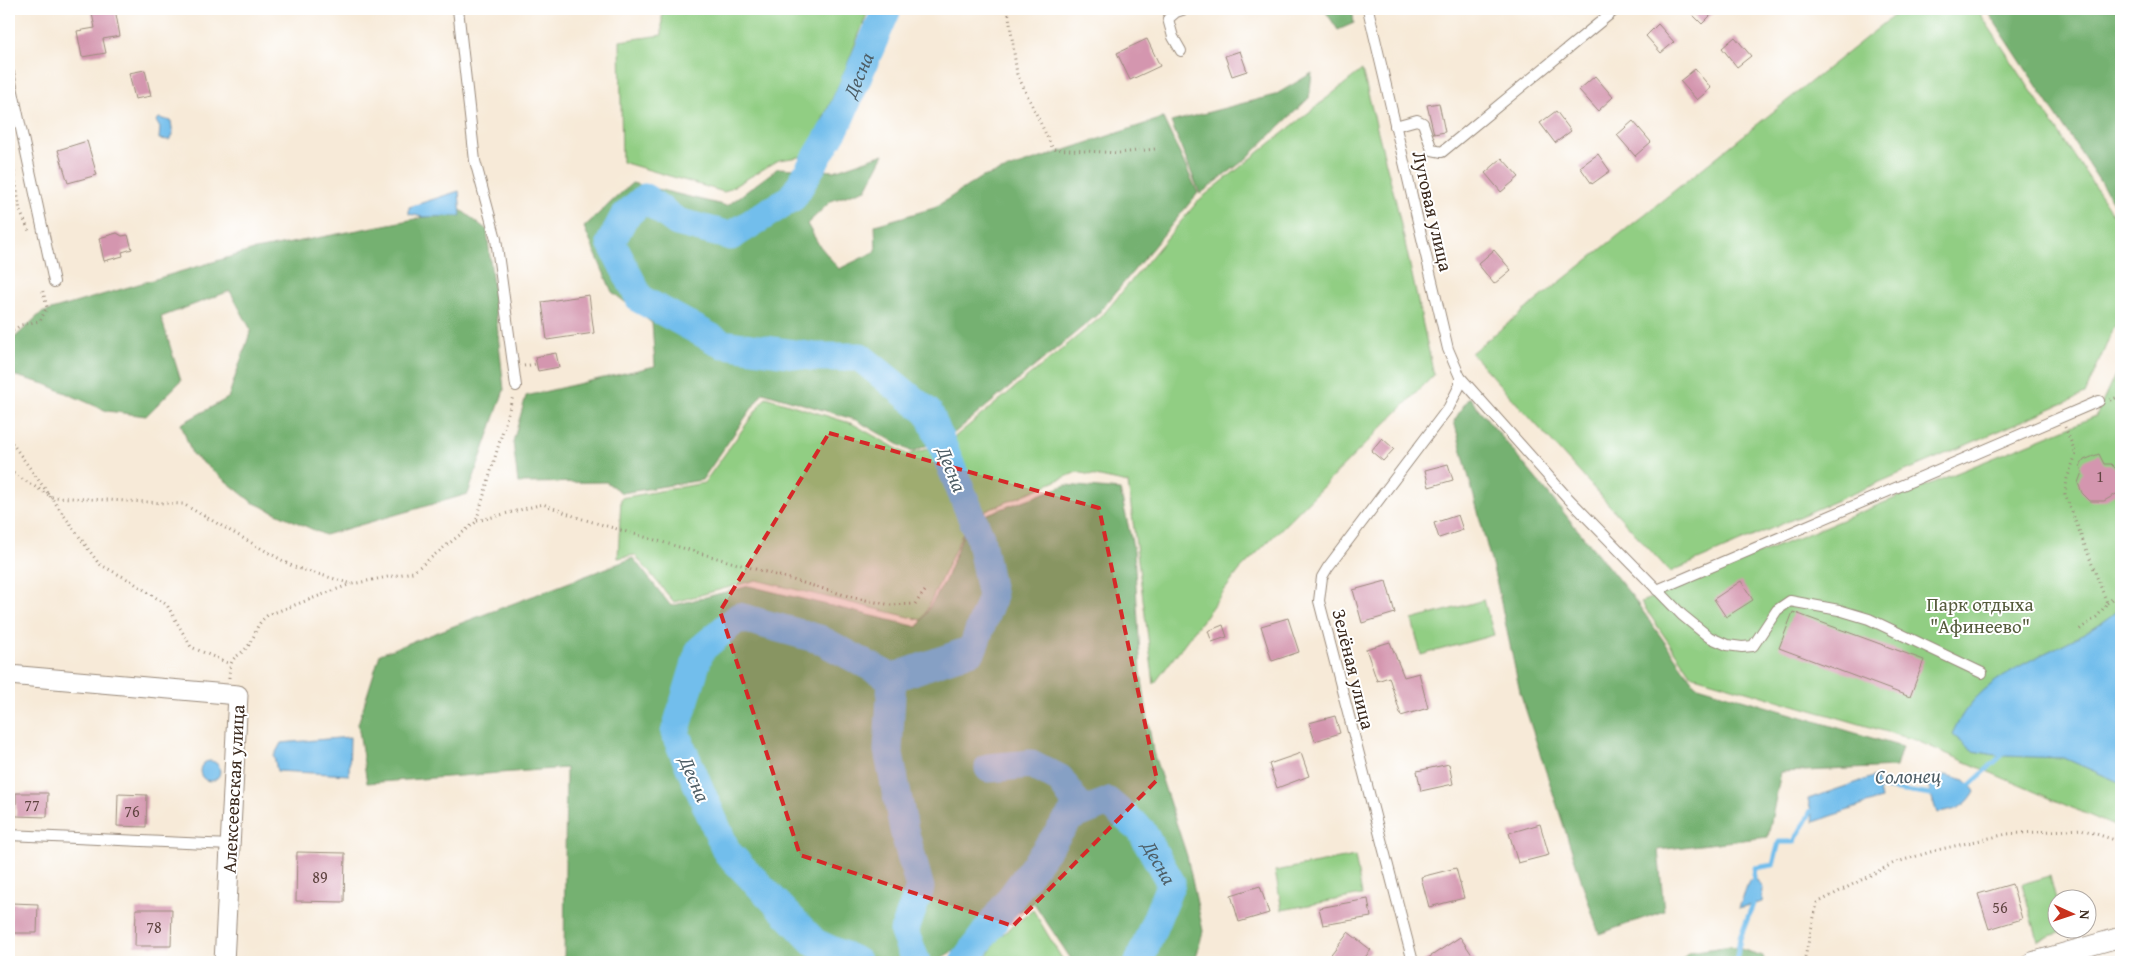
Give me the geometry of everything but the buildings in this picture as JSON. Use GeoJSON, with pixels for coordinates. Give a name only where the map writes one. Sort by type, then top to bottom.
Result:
{"type":"FeatureCollection","features":[{"type":"Feature","properties":{"kind":"street","name":"Алексеевская улица"},"geometry":{"type":"LineString","coordinates":[[9,675],[238,695],[224,962]]}},
{"type":"Feature","properties":{"kind":"street"},"geometry":{"type":"LineString","coordinates":[[2032,962],[2121,937]]}},
{"type":"Feature","properties":{"kind":"lane"},"geometry":{"type":"LineString","coordinates":[[458,9],[475,161],[496,238],[516,386]]}},
{"type":"Feature","properties":{"kind":"lane"},"geometry":{"type":"LineString","coordinates":[[1181,51],[1173,37],[1168,19],[1176,12],[1185,9]]}},
{"type":"Feature","properties":{"kind":"lane","name":"Луговая улица"},"geometry":{"type":"LineString","coordinates":[[1368,9],[1448,349],[1460,377],[1566,496],[1682,615],[1709,637],[1727,646],[1742,648],[1753,646],[1777,610],[1790,601],[1840,610],[1869,618],[1982,673]]}},
{"type":"Feature","properties":{"kind":"lane"},"geometry":{"type":"LineString","coordinates":[[1395,126],[1417,120],[1423,123],[1432,150],[1442,152],[1616,9]]}},
{"type":"Feature","properties":{"kind":"lane"},"geometry":{"type":"LineString","coordinates":[[9,73],[54,282]]}},
{"type":"Feature","properties":{"kind":"lane","name":"Зелёная улица"},"geometry":{"type":"LineString","coordinates":[[1413,962],[1322,615],[1319,590],[1322,577],[1328,567],[1443,417],[1460,385],[1460,377]]}},
{"type":"Feature","properties":{"kind":"lane"},"geometry":{"type":"LineString","coordinates":[[1657,590],[1999,442],[2099,401]]}},
{"type":"Feature","properties":{"kind":"lane"},"geometry":{"type":"LineString","coordinates":[[9,835],[230,845]]}},
{"type":"Feature","properties":{"kind":"path"},"geometry":{"type":"LineString","coordinates":[[1008,9],[1017,74],[1053,149],[1119,153],[1155,149]]}},
{"type":"Feature","properties":{"kind":"path"},"geometry":{"type":"LineString","coordinates":[[11,152],[22,133]]}},
{"type":"Feature","properties":{"kind":"path"},"geometry":{"type":"LineString","coordinates":[[9,144],[20,212],[31,236]]}},
{"type":"Feature","properties":{"kind":"path"},"geometry":{"type":"LineString","coordinates":[[9,333],[21,325],[40,321],[47,307],[41,283]]}},
{"type":"Feature","properties":{"kind":"path"},"geometry":{"type":"LineString","coordinates":[[476,522],[516,386]]}},
{"type":"Feature","properties":{"kind":"path"},"geometry":{"type":"LineString","coordinates":[[2061,418],[2076,454],[2067,479],[2065,494],[2107,604]]}},
{"type":"Feature","properties":{"kind":"path"},"geometry":{"type":"LineString","coordinates":[[9,439],[99,564],[131,581],[166,605],[191,647],[230,664]]}},
{"type":"Feature","properties":{"kind":"path"},"geometry":{"type":"LineString","coordinates":[[9,471],[52,497],[182,504],[294,567],[352,584]]}},
{"type":"Feature","properties":{"kind":"path"},"geometry":{"type":"LineString","coordinates":[[229,694],[230,664],[236,654],[248,646],[257,624],[268,615],[352,584],[413,572],[476,522],[543,504],[579,518],[854,598],[891,605],[915,604],[925,591]]}},
{"type":"Feature","properties":{"kind":"path"},"geometry":{"type":"LineString","coordinates":[[2080,630],[2098,616],[2107,604],[2121,592]]}},
{"type":"Feature","properties":{"kind":"path"},"geometry":{"type":"LineString","coordinates":[[1804,962],[1817,904],[1894,864],[1937,850],[2008,834],[2081,829],[2121,842]]}},
{"type":"Feature","properties":{"kind":"highlighted area"},"geometry":{"type":"Polygon","coordinates":[[[829,433],[1099,508],[1157,780],[1013,926],[800,855],[720,611],[829,433]]]}},
{"type":"Feature","properties":{"kind":"green space"},"geometry":{"type":"Polygon","coordinates":[[[662,9],[869,9],[844,73],[806,156],[779,160],[724,192],[622,162],[620,41],[662,35],[662,9]]]}},
{"type":"Feature","properties":{"kind":"green space"},"geometry":{"type":"Polygon","coordinates":[[[1324,9],[1352,9],[1354,23],[1338,30],[1324,9]]]}},
{"type":"Feature","properties":{"kind":"green space"},"geometry":{"type":"Polygon","coordinates":[[[1902,9],[1977,9],[2114,216],[2121,237],[2121,319],[2114,327],[2085,394],[1670,572],[1471,353],[1902,9]]]}},
{"type":"Feature","properties":{"kind":"green space"},"geometry":{"type":"Polygon","coordinates":[[[1986,9],[2121,9],[2121,204],[2116,206],[1986,9]]]}},
{"type":"Feature","properties":{"kind":"green space"},"geometry":{"type":"Polygon","coordinates":[[[1362,70],[1396,202],[1434,375],[1239,571],[1154,684],[1128,483],[1077,472],[979,514],[951,440],[1101,317],[1199,200],[1362,70]]]}},
{"type":"Feature","properties":{"kind":"green space"},"geometry":{"type":"Polygon","coordinates":[[[1312,73],[1309,98],[1246,159],[1200,194],[1171,122],[1275,95],[1312,73]]]}},
{"type":"Feature","properties":{"kind":"green space"},"geometry":{"type":"Polygon","coordinates":[[[1163,118],[1198,193],[1097,315],[953,434],[912,452],[856,420],[763,392],[702,480],[622,493],[606,482],[518,483],[513,442],[526,396],[655,366],[652,323],[612,292],[584,227],[632,183],[727,206],[778,168],[834,171],[884,154],[866,189],[831,201],[807,224],[819,245],[839,269],[876,251],[875,225],[934,208],[980,178],[1163,118]]]}},
{"type":"Feature","properties":{"kind":"green space"},"geometry":{"type":"Polygon","coordinates":[[[461,210],[487,230],[504,390],[468,494],[325,535],[252,502],[192,454],[181,424],[228,398],[251,330],[230,291],[161,317],[181,381],[146,416],[107,411],[45,384],[9,374],[9,343],[41,313],[250,251],[461,210]]]}},
{"type":"Feature","properties":{"kind":"green space","name":"Парк отдыха \"Афинеево\""},"geometry":{"type":"Polygon","coordinates":[[[2121,362],[2121,829],[1915,740],[1691,675],[1641,602],[2096,416],[2121,362]]]}},
{"type":"Feature","properties":{"kind":"green space"},"geometry":{"type":"Polygon","coordinates":[[[766,397],[853,424],[908,455],[933,447],[967,524],[922,620],[756,580],[674,602],[635,555],[618,558],[621,498],[704,483],[766,397]]]}},
{"type":"Feature","properties":{"kind":"green space"},"geometry":{"type":"Polygon","coordinates":[[[1469,397],[1632,596],[1695,685],[1902,747],[1896,767],[1781,772],[1768,837],[1658,850],[1664,911],[1599,934],[1520,692],[1497,584],[1454,421],[1469,397]]]}},
{"type":"Feature","properties":{"kind":"green space"},"geometry":{"type":"Polygon","coordinates":[[[1066,485],[1120,490],[1134,551],[1141,674],[1153,752],[1187,856],[1203,931],[1195,962],[1073,962],[1034,903],[941,958],[938,962],[564,962],[566,768],[367,783],[358,724],[380,654],[633,558],[671,606],[749,586],[918,627],[945,581],[967,524],[982,516],[1066,485]]]}},
{"type":"Feature","properties":{"kind":"green space"},"geometry":{"type":"Polygon","coordinates":[[[1484,600],[1494,635],[1421,655],[1412,620],[1484,600]]]}},
{"type":"Feature","properties":{"kind":"green space"},"geometry":{"type":"Polygon","coordinates":[[[1355,856],[1362,895],[1282,910],[1275,871],[1355,856]]]}},
{"type":"Feature","properties":{"kind":"green space"},"geometry":{"type":"Polygon","coordinates":[[[2050,876],[2053,888],[2048,888],[2048,937],[2038,940],[2022,884],[2050,876]]]}},
{"type":"Feature","properties":{"kind":"green space"},"geometry":{"type":"Polygon","coordinates":[[[1033,910],[1064,962],[983,962],[999,937],[1033,910]]]}},
{"type":"Feature","properties":{"kind":"green space"},"geometry":{"type":"Polygon","coordinates":[[[1731,946],[1763,956],[1765,962],[1680,962],[1689,952],[1731,946]]]}},
{"type":"Feature","properties":{"kind":"water"},"geometry":{"type":"Polygon","coordinates":[[[159,118],[171,121],[173,135],[169,140],[159,139],[160,128],[156,121],[159,118]]]}},
{"type":"Feature","properties":{"kind":"water"},"geometry":{"type":"Polygon","coordinates":[[[459,191],[461,216],[423,217],[409,214],[409,207],[459,191]]]}},
{"type":"Feature","properties":{"kind":"water"},"geometry":{"type":"Polygon","coordinates":[[[2121,607],[2121,783],[2064,758],[2001,756],[1972,751],[1952,734],[1966,710],[1984,690],[2005,675],[2100,624],[2121,607]]]}},
{"type":"Feature","properties":{"kind":"water"},"geometry":{"type":"Polygon","coordinates":[[[350,737],[349,775],[277,771],[274,756],[281,743],[350,737]]]}},
{"type":"Feature","properties":{"kind":"water"},"geometry":{"type":"Polygon","coordinates":[[[210,761],[217,764],[220,771],[217,778],[210,781],[203,778],[200,771],[203,764],[210,761]]]}},
{"type":"Feature","properties":{"kind":"water"},"geometry":{"type":"Polygon","coordinates":[[[1946,775],[1965,780],[1975,791],[1968,801],[1959,807],[1937,813],[1925,777],[1946,775]]]}},
{"type":"Feature","properties":{"kind":"water"},"geometry":{"type":"Polygon","coordinates":[[[1876,776],[1881,799],[1814,822],[1808,799],[1876,776]]]}},
{"type":"Feature","properties":{"kind":"water"},"geometry":{"type":"Polygon","coordinates":[[[1749,880],[1757,880],[1763,888],[1762,902],[1739,908],[1749,880]]]}},
{"type":"Feature","properties":{"kind":"waterway","name":"Десна"},"geometry":{"type":"LineString","coordinates":[[857,962],[815,943],[727,852],[675,733],[700,650],[739,617],[819,639],[892,678],[972,650],[992,597],[980,537],[929,413],[860,357],[816,357],[723,344],[640,299],[611,242],[624,217],[645,198],[677,222],[731,236],[793,197],[837,124],[887,9]]}},
{"type":"Feature","properties":{"kind":"waterway"},"geometry":{"type":"LineString","coordinates":[[892,678],[888,750],[904,830],[920,888],[904,932],[916,962]]}},
{"type":"Feature","properties":{"kind":"waterway","name":"Солонец"},"geometry":{"type":"LineString","coordinates":[[1965,786],[1970,785],[2004,751]]}},
{"type":"Feature","properties":{"kind":"waterway","name":"Десна"},"geometry":{"type":"LineString","coordinates":[[989,768],[1031,764],[1060,779],[1082,812]]}},
{"type":"Feature","properties":{"kind":"waterway","name":"Солонец"},"geometry":{"type":"LineString","coordinates":[[1874,788],[1879,787],[1931,795],[1937,793]]}},
{"type":"Feature","properties":{"kind":"waterway","name":"Десна"},"geometry":{"type":"LineString","coordinates":[[964,962],[1070,817],[1108,802],[1141,830],[1171,883],[1139,962]]}},
{"type":"Feature","properties":{"kind":"waterway","name":"Солонец"},"geometry":{"type":"LineString","coordinates":[[1753,884],[1755,868],[1773,865],[1779,842],[1794,842],[1811,811],[1817,809]]}},
{"type":"Feature","properties":{"kind":"waterway","name":"Солонец"},"geometry":{"type":"LineString","coordinates":[[1736,962],[1740,938],[1753,904],[1753,898]]}}]}
